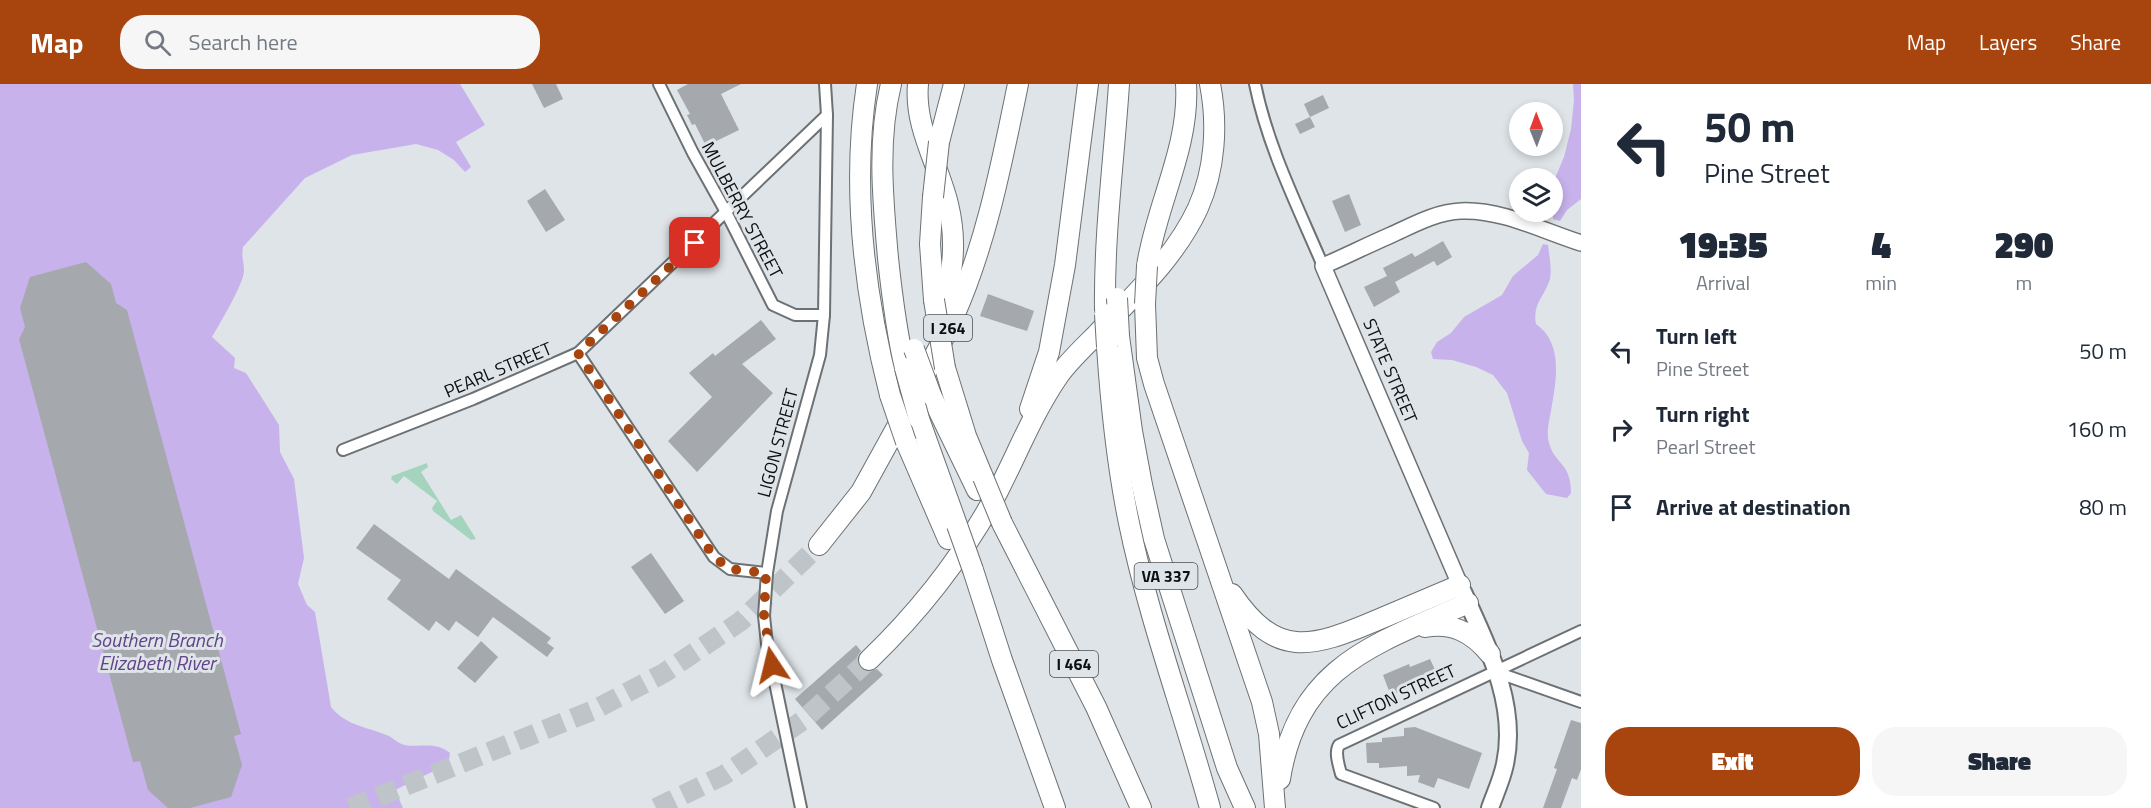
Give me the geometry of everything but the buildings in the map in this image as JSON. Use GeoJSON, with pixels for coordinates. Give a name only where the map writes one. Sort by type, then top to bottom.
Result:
{"type":"FeatureCollection","features":[{"type":"Feature","properties":{"kind":"highway"},"geometry":{"type":"LineString","coordinates":[[867,84],[863,112],[860,180],[862,229],[870,305],[890,395],[906,442],[928,497],[952,532]]}},
{"type":"Feature","properties":{"kind":"highway"},"geometry":{"type":"LineString","coordinates":[[891,84],[882,146],[884,218],[892,306],[905,368],[911,418],[930,452],[940,479],[952,532],[1002,660],[1055,808]]}},
{"type":"Feature","properties":{"kind":"highway"},"geometry":{"type":"LineString","coordinates":[[911,418],[946,296],[952,265],[951,223],[947,203],[924,136],[918,104],[918,84]]}},
{"type":"Feature","properties":{"kind":"highway"},"geometry":{"type":"LineString","coordinates":[[954,84],[939,142],[930,244],[934,300],[945,368],[956,406],[962,443]]}},
{"type":"Feature","properties":{"kind":"highway","name":"I 264"},"geometry":{"type":"LineString","coordinates":[[819,545],[861,492],[911,418],[968,280],[1000,169],[1018,84]]}},
{"type":"Feature","properties":{"kind":"highway"},"geometry":{"type":"LineString","coordinates":[[1020,443],[1049,352],[1065,265],[1088,84]]}},
{"type":"Feature","properties":{"kind":"highway","name":"VA 337"},"geometry":{"type":"LineString","coordinates":[[1119,84],[1113,168],[1117,209],[1111,304],[1113,341],[1154,539],[1220,745],[1245,808]]}},
{"type":"Feature","properties":{"kind":"highway"},"geometry":{"type":"LineString","coordinates":[[1186,84],[1183,133],[1154,232],[1148,266],[1145,304],[1147,358],[1262,702],[1269,734],[1275,808]]}},
{"type":"Feature","properties":{"kind":"highway"},"geometry":{"type":"LineString","coordinates":[[869,660],[915,614],[951,567],[997,492],[1020,443],[1061,373],[1169,257],[1190,225],[1203,194],[1213,153],[1214,123],[1210,84]]}},
{"type":"Feature","properties":{"kind":"highway"},"geometry":{"type":"LineString","coordinates":[[888,259],[914,349],[932,395],[946,426],[962,443]]}},
{"type":"Feature","properties":{"kind":"highway"},"geometry":{"type":"LineString","coordinates":[[1113,341],[1116,447],[1129,524],[1210,808]]}},
{"type":"Feature","properties":{"kind":"highway","name":"I 464"},"geometry":{"type":"LineString","coordinates":[[962,443],[980,483],[1100,715],[1141,808]]}},
{"type":"Feature","properties":{"kind":"highway"},"geometry":{"type":"LineString","coordinates":[[1217,572],[1247,616],[1258,626],[1274,636],[1308,643],[1340,636],[1460,585]]}},
{"type":"Feature","properties":{"kind":"highway"},"geometry":{"type":"LineString","coordinates":[[1275,808],[1288,742],[1297,720],[1310,699],[1327,679],[1348,661],[1372,646],[1468,603]]}},
{"type":"Feature","properties":{"kind":"highway"},"geometry":{"type":"LineString","coordinates":[[1408,630],[1438,625],[1452,627],[1472,636],[1493,663]]}},
{"type":"Feature","properties":{"kind":"main road","name":"STATE STREET"},"geometry":{"type":"LineString","coordinates":[[1460,585],[1493,663]]}},
{"type":"Feature","properties":{"kind":"main road"},"geometry":{"type":"LineString","coordinates":[[1490,808],[1505,764],[1508,746],[1506,702],[1493,663]]}},
{"type":"Feature","properties":{"kind":"street","name":"MULBERRY STREET"},"geometry":{"type":"LineString","coordinates":[[659,84],[773,305],[795,315],[824,315]]}},
{"type":"Feature","properties":{"kind":"street","name":"LIGON STREET"},"geometry":{"type":"LineString","coordinates":[[801,808],[767,644],[764,615],[766,573],[777,511],[820,355],[824,315],[827,115],[825,84]]}},
{"type":"Feature","properties":{"kind":"street","name":"STATE STREET"},"geometry":{"type":"LineString","coordinates":[[1255,84],[1269,138],[1460,585]]}},
{"type":"Feature","properties":{"kind":"street","name":"PEARL STREET"},"geometry":{"type":"LineString","coordinates":[[343,450],[473,399],[578,353],[827,115]]}},
{"type":"Feature","properties":{"kind":"street"},"geometry":{"type":"LineString","coordinates":[[1323,266],[1420,222],[1445,213],[1462,211],[1479,212],[1515,220],[1581,243]]}},
{"type":"Feature","properties":{"kind":"street"},"geometry":{"type":"LineString","coordinates":[[578,353],[714,557],[730,569],[766,573]]}},
{"type":"Feature","properties":{"kind":"street","name":"CLIFTON STREET"},"geometry":{"type":"LineString","coordinates":[[1434,808],[1341,774],[1336,749],[1339,745],[1493,663],[1581,631]]}},
{"type":"Feature","properties":{"kind":"street"},"geometry":{"type":"LineString","coordinates":[[1493,663],[1581,702]]}},
{"type":"Feature","properties":{"kind":"green space"},"geometry":{"type":"Polygon","coordinates":[[[427,463],[428,467],[421,472],[451,520],[461,515],[476,539],[471,540],[433,511],[432,508],[437,501],[404,476],[397,484],[391,479],[392,476],[427,463]]]}},
{"type":"Feature","properties":{"kind":"water","name":"Southern Branch Elizabeth River"},"geometry":{"type":"Polygon","coordinates":[[[0,84],[460,84],[485,125],[456,142],[471,167],[465,172],[454,160],[438,150],[416,144],[352,155],[305,178],[243,247],[243,277],[212,337],[235,358],[234,368],[246,373],[279,425],[280,452],[294,479],[304,558],[298,584],[307,605],[315,612],[331,707],[350,722],[389,736],[399,743],[439,747],[450,753],[449,760],[440,768],[395,790],[403,808],[0,808],[0,84]]]}},
{"type":"Feature","properties":{"kind":"water"},"geometry":{"type":"Polygon","coordinates":[[[1573,84],[1581,84],[1581,199],[1563,216],[1563,168],[1559,168],[1571,129],[1573,84]]]}},
{"type":"Feature","properties":{"kind":"water"},"geometry":{"type":"Polygon","coordinates":[[[1543,244],[1548,245],[1551,275],[1537,305],[1535,317],[1536,324],[1545,332],[1554,352],[1556,376],[1548,435],[1555,456],[1568,475],[1571,493],[1567,498],[1546,494],[1527,470],[1529,453],[1522,441],[1507,393],[1493,375],[1452,360],[1433,359],[1431,352],[1437,342],[1451,333],[1464,317],[1502,295],[1513,276],[1538,255],[1543,244]]]}},
{"type":"Feature","properties":{"kind":"tunnel"},"geometry":{"type":"LineString","coordinates":[[350,808],[594,710],[664,673],[741,621],[819,545]]}},
{"type":"Feature","properties":{"kind":"tunnel"},"geometry":{"type":"LineString","coordinates":[[656,808],[724,775],[802,721],[869,660]]}},
{"type":"Feature","properties":{"kind":"route"},"geometry":{"type":"LineString","coordinates":[[695,243],[578,353],[714,557],[730,569],[766,573],[764,615],[772,665]]}}]}
